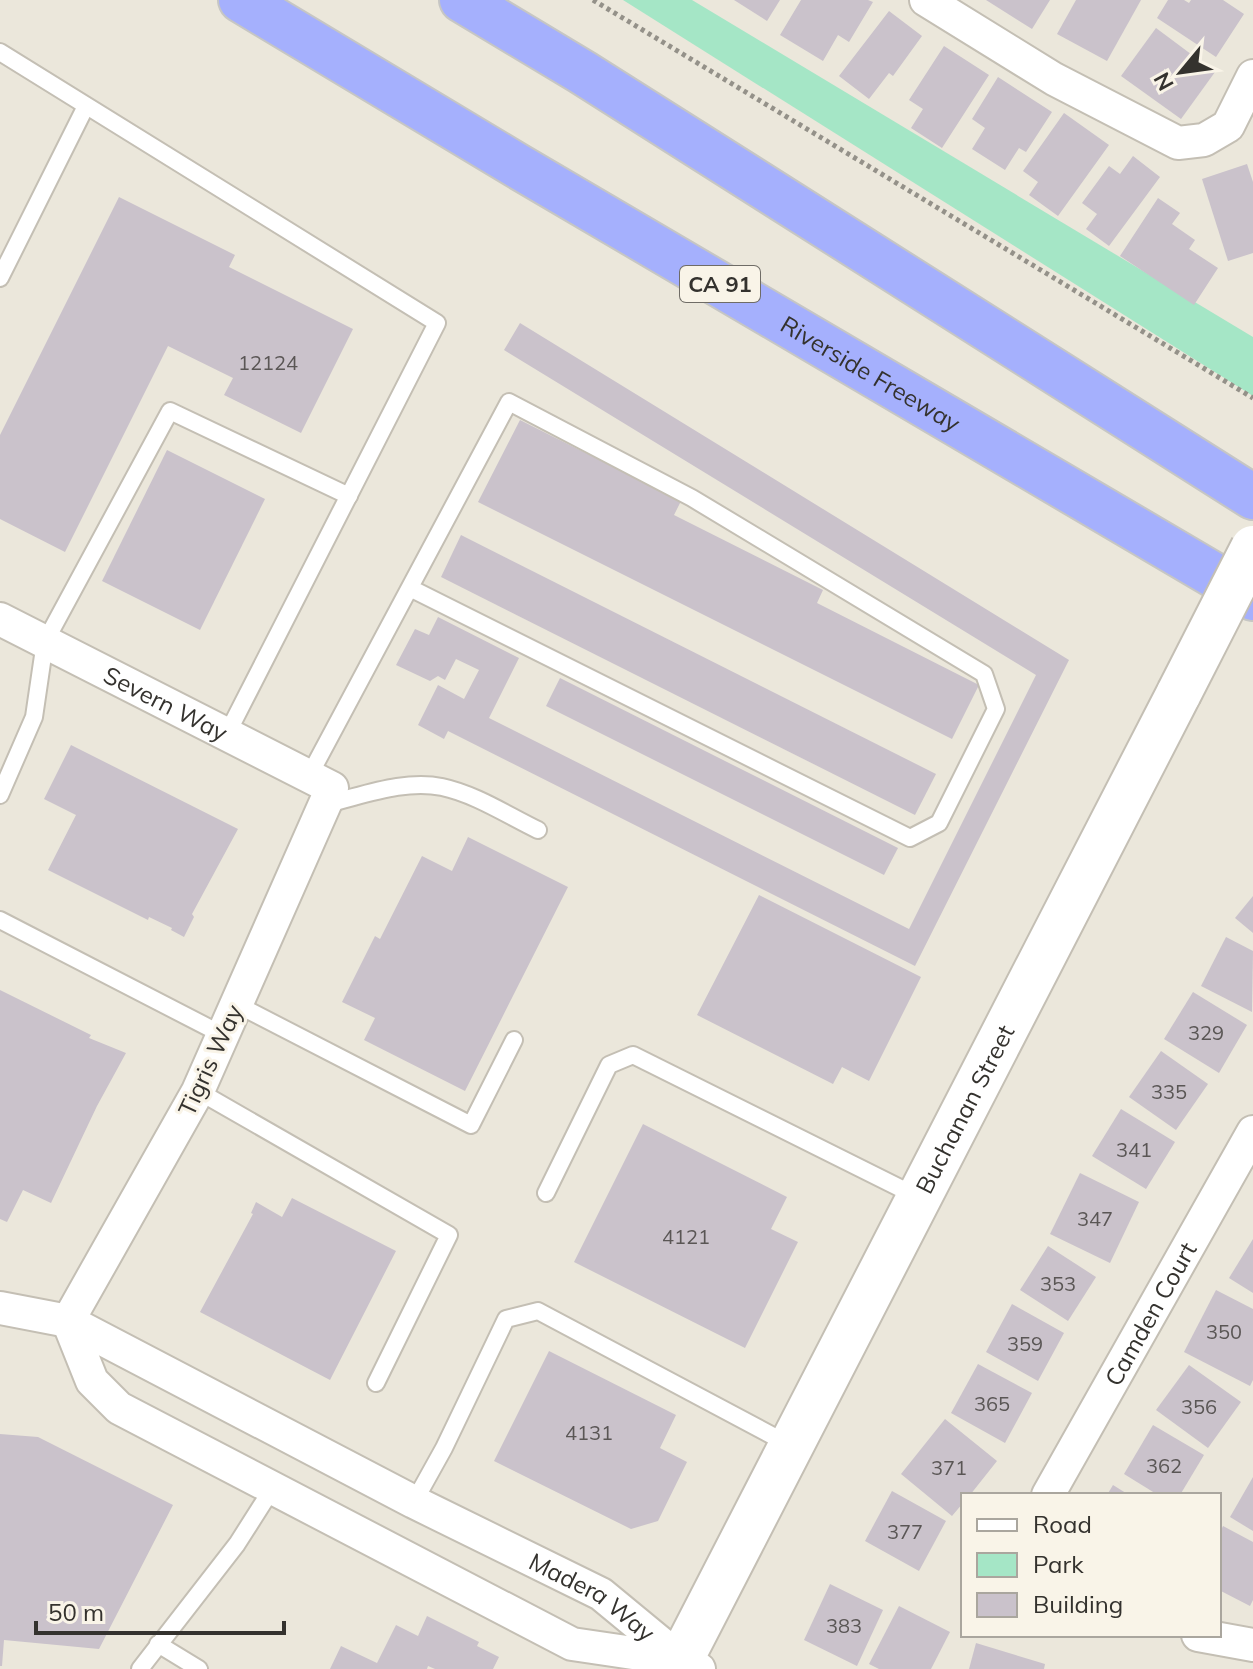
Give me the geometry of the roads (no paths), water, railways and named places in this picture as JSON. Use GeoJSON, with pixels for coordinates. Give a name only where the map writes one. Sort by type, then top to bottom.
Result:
{"type":"FeatureCollection","features":[{"type":"Feature","properties":{"kind":"highway","name":"Riverside Freeway"},"geometry":{"type":"LineString","coordinates":[[241,0],[1253,598]]}},
{"type":"Feature","properties":{"kind":"highway"},"geometry":{"type":"LineString","coordinates":[[462,0],[582,72],[1253,497]]}},
{"type":"Feature","properties":{"kind":"street"},"geometry":{"type":"LineString","coordinates":[[926,0],[1054,79],[1178,143],[1204,140],[1228,126],[1253,76]]}},
{"type":"Feature","properties":{"kind":"street","name":"Buchanan Street"},"geometry":{"type":"LineString","coordinates":[[685,1666],[791,1446],[1253,548]]}},
{"type":"Feature","properties":{"kind":"street","name":"Severn Way"},"geometry":{"type":"LineString","coordinates":[[0,619],[227,734],[322,790]]}},
{"type":"Feature","properties":{"kind":"street","name":"Tigris Way"},"geometry":{"type":"LineString","coordinates":[[68,1321],[198,1091],[322,790]]}},
{"type":"Feature","properties":{"kind":"street","name":"Camden Court"},"geometry":{"type":"LineString","coordinates":[[1049,1493],[1253,1132]]}},
{"type":"Feature","properties":{"kind":"street","name":"Madera Way"},"geometry":{"type":"LineString","coordinates":[[0,1308],[68,1321],[414,1502],[601,1594],[685,1666]]}},
{"type":"Feature","properties":{"kind":"street","name":"Madera Way"},"geometry":{"type":"LineString","coordinates":[[68,1321],[92,1381],[119,1408],[572,1644],[685,1666]]}},
{"type":"Feature","properties":{"kind":"street"},"geometry":{"type":"LineString","coordinates":[[1209,1637],[1253,1645]]}},
{"type":"Feature","properties":{"kind":"lane"},"geometry":{"type":"LineString","coordinates":[[0,52],[437,323],[227,734]]}},
{"type":"Feature","properties":{"kind":"lane"},"geometry":{"type":"LineString","coordinates":[[0,278],[86,106]]}},
{"type":"Feature","properties":{"kind":"lane"},"geometry":{"type":"LineString","coordinates":[[410,588],[910,838],[939,823],[996,709],[984,674],[692,498],[509,402],[410,588],[322,790],[439,786],[538,830]]}},
{"type":"Feature","properties":{"kind":"lane"},"geometry":{"type":"LineString","coordinates":[[0,795],[34,717],[45,642],[170,411],[349,496]]}},
{"type":"Feature","properties":{"kind":"lane"},"geometry":{"type":"LineString","coordinates":[[0,920],[223,1035]]}},
{"type":"Feature","properties":{"kind":"lane"},"geometry":{"type":"LineString","coordinates":[[236,1004],[471,1125],[514,1040]]}},
{"type":"Feature","properties":{"kind":"lane"},"geometry":{"type":"LineString","coordinates":[[546,1193],[609,1065],[633,1055],[919,1198]]}},
{"type":"Feature","properties":{"kind":"lane"},"geometry":{"type":"LineString","coordinates":[[198,1091],[449,1235],[376,1383]]}},
{"type":"Feature","properties":{"kind":"lane"},"geometry":{"type":"LineString","coordinates":[[414,1502],[444,1448],[506,1319],[538,1311],[791,1446]]}},
{"type":"Feature","properties":{"kind":"lane"},"geometry":{"type":"LineString","coordinates":[[140,1669],[237,1544],[272,1489]]}},
{"type":"Feature","properties":{"kind":"lane"},"geometry":{"type":"LineString","coordinates":[[158,1644],[199,1669]]}}]}
